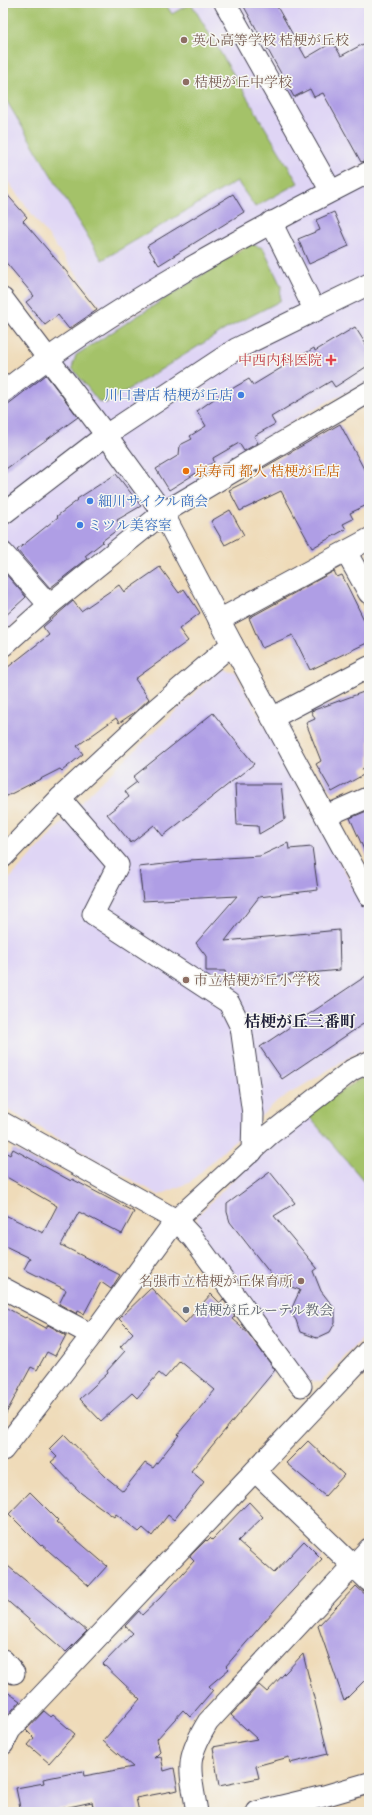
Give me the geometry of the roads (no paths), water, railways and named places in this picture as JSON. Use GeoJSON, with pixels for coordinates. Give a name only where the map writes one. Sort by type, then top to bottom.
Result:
{"type":"FeatureCollection","features":[{"type":"Feature","properties":{"kind":"street"},"geometry":{"type":"LineString","coordinates":[[225,3],[331,191]]}},
{"type":"Feature","properties":{"kind":"street"},"geometry":{"type":"LineString","coordinates":[[3,392],[47,358],[151,290],[271,222],[369,172]]}},
{"type":"Feature","properties":{"kind":"street"},"geometry":{"type":"LineString","coordinates":[[271,222],[316,311]]}},
{"type":"Feature","properties":{"kind":"street"},"geometry":{"type":"LineString","coordinates":[[3,514],[106,435],[236,349],[369,284]]}},
{"type":"Feature","properties":{"kind":"street"},"geometry":{"type":"LineString","coordinates":[[3,299],[163,513],[219,620],[369,896]]}},
{"type":"Feature","properties":{"kind":"street"},"geometry":{"type":"LineString","coordinates":[[3,646],[49,605],[163,513],[369,392]]}},
{"type":"Feature","properties":{"kind":"street"},"geometry":{"type":"LineString","coordinates":[[219,620],[369,539]]}},
{"type":"Feature","properties":{"kind":"street"},"geometry":{"type":"LineString","coordinates":[[346,552],[369,593]]}},
{"type":"Feature","properties":{"kind":"street"},"geometry":{"type":"LineString","coordinates":[[3,553],[49,605]]}},
{"type":"Feature","properties":{"kind":"street"},"geometry":{"type":"LineString","coordinates":[[3,858],[60,798],[156,709],[232,644]]}},
{"type":"Feature","properties":{"kind":"street"},"geometry":{"type":"LineString","coordinates":[[272,718],[369,666]]}},
{"type":"Feature","properties":{"kind":"street"},"geometry":{"type":"LineString","coordinates":[[326,816],[369,797]]}},
{"type":"Feature","properties":{"kind":"street"},"geometry":{"type":"LineString","coordinates":[[60,798],[118,865],[93,914],[229,1003],[240,1027],[253,1114],[252,1152]]}},
{"type":"Feature","properties":{"kind":"street"},"geometry":{"type":"LineString","coordinates":[[3,1449],[92,1335],[176,1220],[270,1135],[352,1070],[369,1062]]}},
{"type":"Feature","properties":{"kind":"street"},"geometry":{"type":"LineString","coordinates":[[3,1123],[176,1220],[193,1238],[301,1386]]}},
{"type":"Feature","properties":{"kind":"street"},"geometry":{"type":"LineString","coordinates":[[3,1288],[92,1335]]}},
{"type":"Feature","properties":{"kind":"street"},"geometry":{"type":"LineString","coordinates":[[3,1744],[10,1730],[369,1350]]}},
{"type":"Feature","properties":{"kind":"street"},"geometry":{"type":"LineString","coordinates":[[255,1471],[369,1581]]}},
{"type":"Feature","properties":{"kind":"street"},"geometry":{"type":"LineString","coordinates":[[197,1812],[189,1768],[191,1754],[198,1737],[208,1722],[369,1549]]}},
{"type":"Feature","properties":{"kind":"street"},"geometry":{"type":"LineString","coordinates":[[257,1812],[324,1796],[369,1783]]}},
{"type":"Feature","properties":{"kind":"place","name":"英心高等学校 桔梗が丘校"},"geometry":{"type":"Point","coordinates":[184,40]}},
{"type":"Feature","properties":{"kind":"place","name":"桔梗が丘中学校"},"geometry":{"type":"Point","coordinates":[186,82]}},
{"type":"Feature","properties":{"kind":"place","name":"中西内科医院"},"geometry":{"type":"Point","coordinates":[331,360]}},
{"type":"Feature","properties":{"kind":"place","name":"川口書店 桔梗が丘店"},"geometry":{"type":"Point","coordinates":[241,395]}},
{"type":"Feature","properties":{"kind":"place","name":"京寿司 都人 桔梗が丘店"},"geometry":{"type":"Point","coordinates":[186,471]}},
{"type":"Feature","properties":{"kind":"place","name":"細川サイクル商会"},"geometry":{"type":"Point","coordinates":[90,501]}},
{"type":"Feature","properties":{"kind":"place","name":"ミツル美容室"},"geometry":{"type":"Point","coordinates":[80,525]}},
{"type":"Feature","properties":{"kind":"place","name":"市立桔梗が丘小学校"},"geometry":{"type":"Point","coordinates":[186,980]}},
{"type":"Feature","properties":{"kind":"place","name":"名張市立桔梗が丘保育所"},"geometry":{"type":"Point","coordinates":[301,1281]}},
{"type":"Feature","properties":{"kind":"place","name":"桔梗が丘ルーテル教会"},"geometry":{"type":"Point","coordinates":[186,1310]}},
{"type":"Feature","properties":{"kind":"district","name":"桔梗が丘三番町"},"geometry":{"type":"Point","coordinates":[300,1021]}}]}
